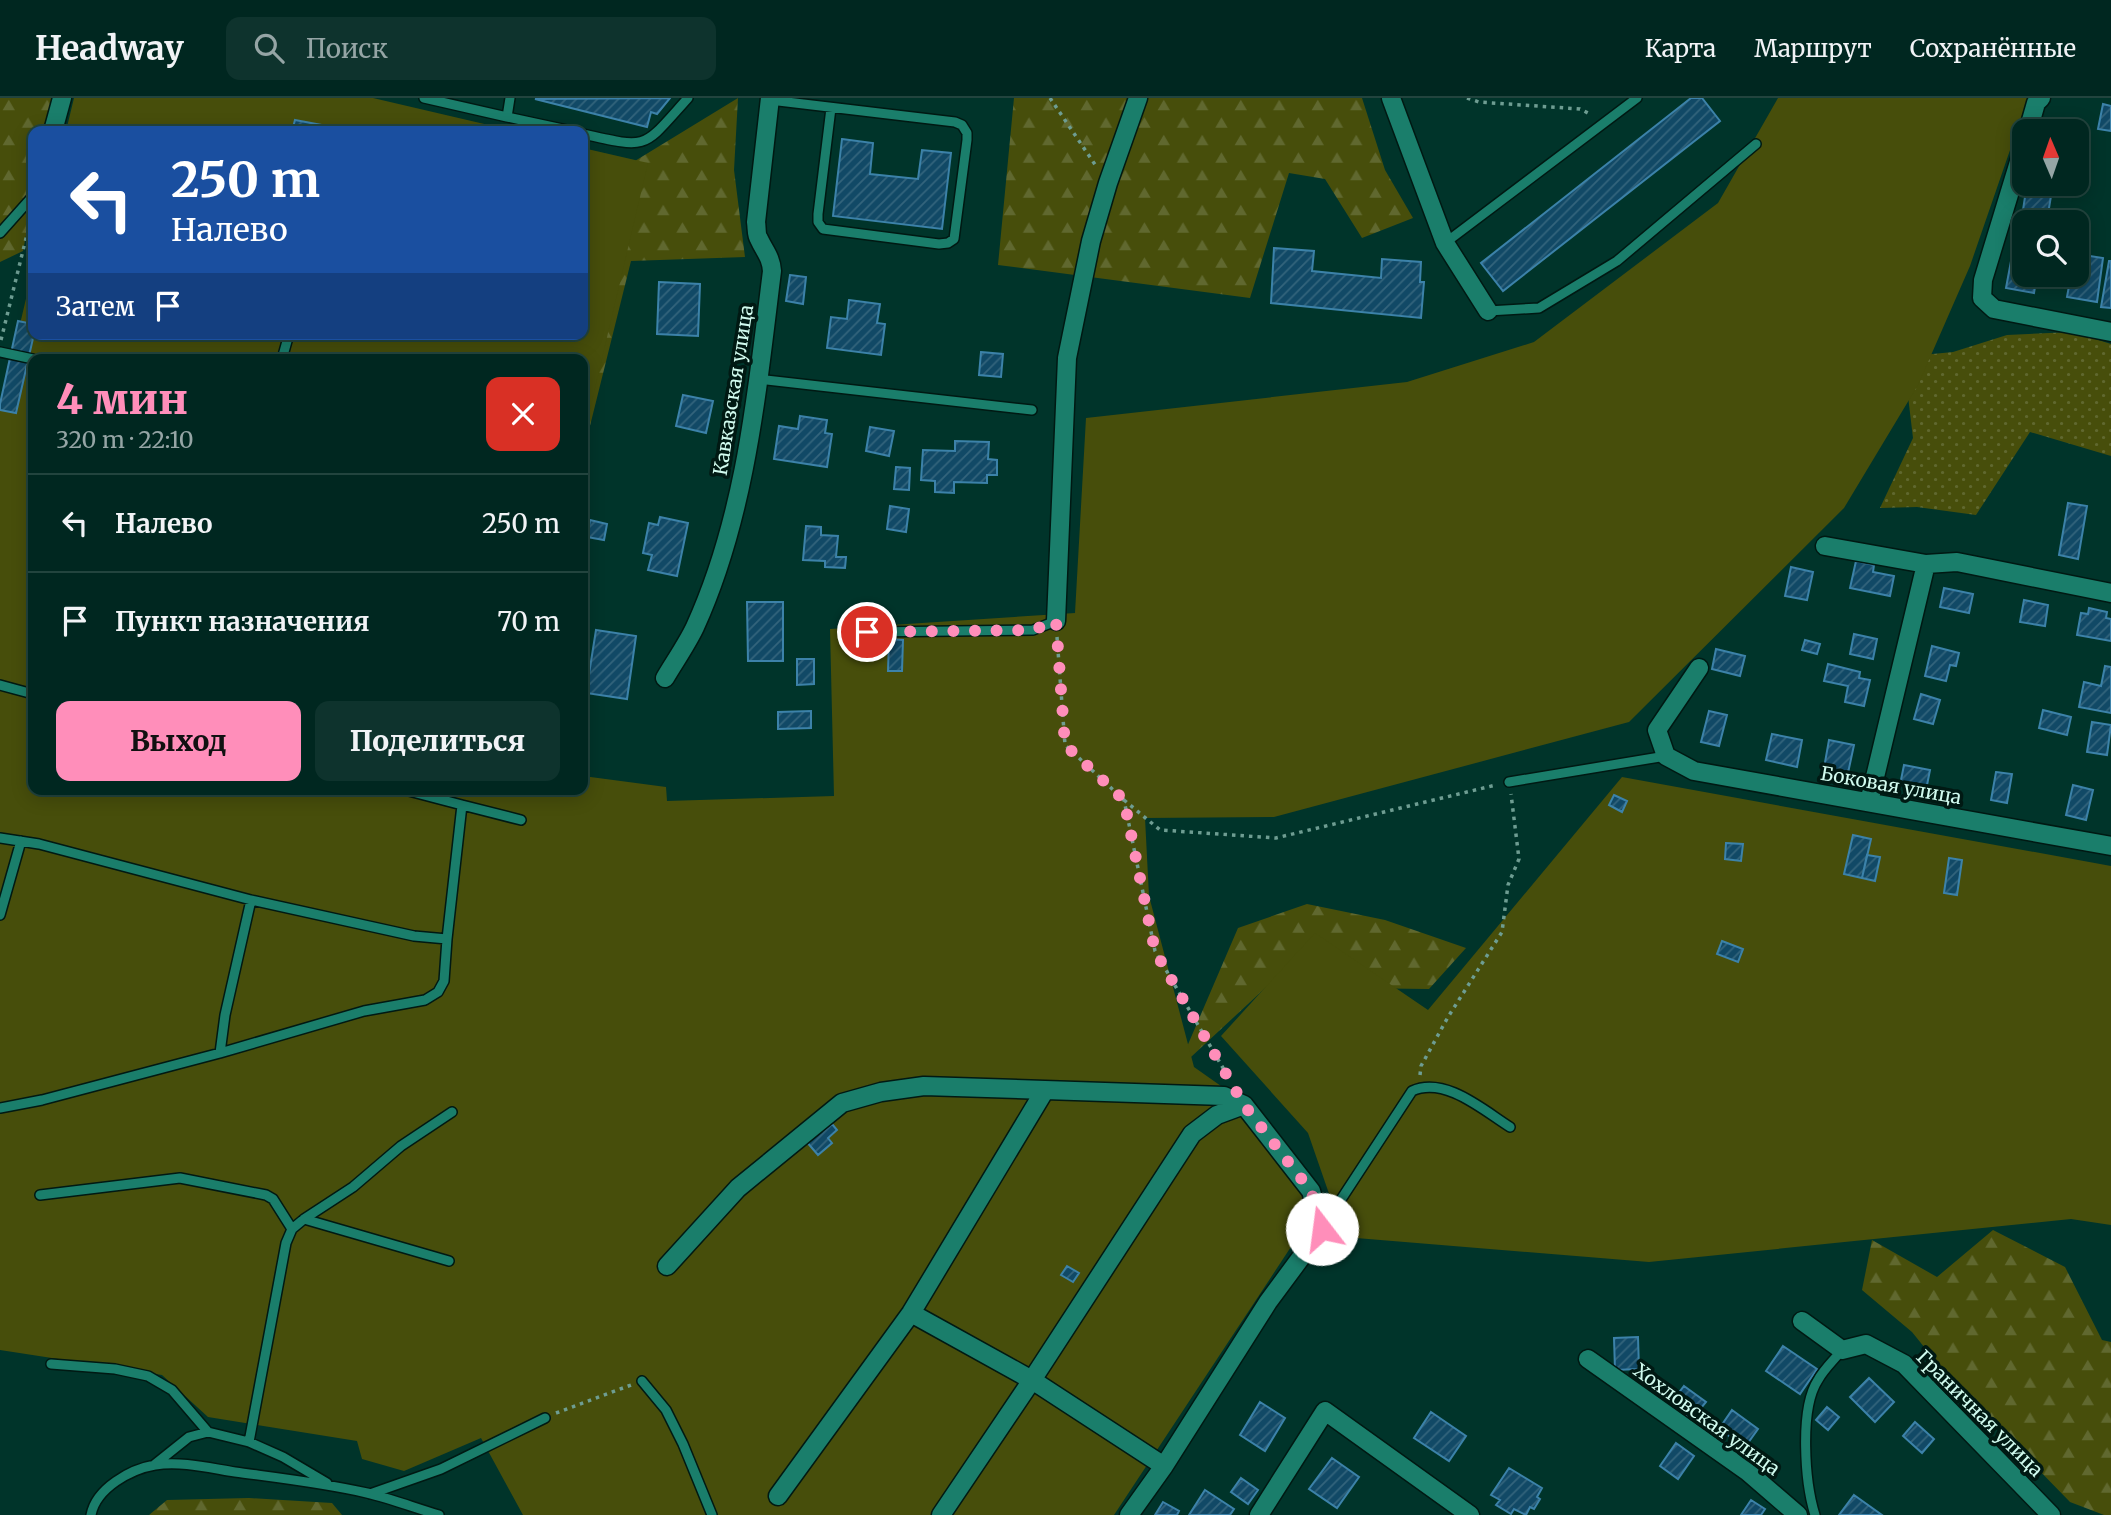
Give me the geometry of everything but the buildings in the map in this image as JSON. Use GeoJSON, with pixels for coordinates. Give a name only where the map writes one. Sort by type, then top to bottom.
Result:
{"type":"FeatureCollection","features":[{"type":"Feature","properties":{"kind":"street"},"geometry":{"type":"LineString","coordinates":[[54,126],[62,98]]}},
{"type":"Feature","properties":{"kind":"street"},"geometry":{"type":"LineString","coordinates":[[1056,621],[1067,358],[1091,241],[1138,98]]}},
{"type":"Feature","properties":{"kind":"street"},"geometry":{"type":"LineString","coordinates":[[1391,98],[1445,243],[1489,311]]}},
{"type":"Feature","properties":{"kind":"street"},"geometry":{"type":"LineString","coordinates":[[2031,119],[2036,103],[2041,98]]}},
{"type":"Feature","properties":{"kind":"street","name":"Кавказская улица"},"geometry":{"type":"LineString","coordinates":[[665,678],[695,629],[718,570],[735,513],[758,379],[772,271],[767,251],[758,238],[756,222],[770,99]]}},
{"type":"Feature","properties":{"kind":"street"},"geometry":{"type":"LineString","coordinates":[[2012,185],[1983,280],[1982,298],[1994,309],[2111,332]]}},
{"type":"Feature","properties":{"kind":"street"},"geometry":{"type":"LineString","coordinates":[[1825,546],[1926,564],[1957,562],[2111,593]]}},
{"type":"Feature","properties":{"kind":"street"},"geometry":{"type":"LineString","coordinates":[[1868,802],[1926,564]]}},
{"type":"Feature","properties":{"kind":"street"},"geometry":{"type":"LineString","coordinates":[[1666,756],[1657,730],[1699,668]]}},
{"type":"Feature","properties":{"kind":"street","name":"Боковая улица"},"geometry":{"type":"LineString","coordinates":[[1666,756],[1694,771],[2111,846]]}},
{"type":"Feature","properties":{"kind":"street"},"geometry":{"type":"LineString","coordinates":[[667,1266],[738,1188],[842,1103],[881,1092],[925,1086],[1224,1096],[1244,1105],[1311,1191],[1322,1229],[1268,1302],[1164,1466],[1129,1515]]}},
{"type":"Feature","properties":{"kind":"street"},"geometry":{"type":"LineString","coordinates":[[778,1496],[911,1313],[1045,1090]]}},
{"type":"Feature","properties":{"kind":"street"},"geometry":{"type":"LineString","coordinates":[[941,1515],[1192,1134],[1217,1115],[1244,1105]]}},
{"type":"Feature","properties":{"kind":"street"},"geometry":{"type":"LineString","coordinates":[[911,1313],[1032,1380],[1164,1466]]}},
{"type":"Feature","properties":{"kind":"street"},"geometry":{"type":"LineString","coordinates":[[1802,1321],[1842,1350]]}},
{"type":"Feature","properties":{"kind":"street","name":"Граничная улица"},"geometry":{"type":"LineString","coordinates":[[1842,1350],[1866,1344],[1904,1364],[2051,1515]]}},
{"type":"Feature","properties":{"kind":"street","name":"Хохловская улица"},"geometry":{"type":"LineString","coordinates":[[1588,1359],[1748,1472],[1798,1515]]}},
{"type":"Feature","properties":{"kind":"street"},"geometry":{"type":"LineString","coordinates":[[1259,1515],[1325,1411],[1470,1515]]}},
{"type":"Feature","properties":{"kind":"lane"},"geometry":{"type":"LineString","coordinates":[[424,98],[549,126]]}},
{"type":"Feature","properties":{"kind":"lane"},"geometry":{"type":"LineString","coordinates":[[507,117],[510,98]]}},
{"type":"Feature","properties":{"kind":"lane"},"geometry":{"type":"LineString","coordinates":[[1445,243],[1637,98]]}},
{"type":"Feature","properties":{"kind":"lane"},"geometry":{"type":"LineString","coordinates":[[588,135],[628,144],[641,143],[652,138],[685,99]]}},
{"type":"Feature","properties":{"kind":"lane"},"geometry":{"type":"LineString","coordinates":[[770,99],[962,125],[967,133],[967,140],[954,239],[939,244],[823,229],[818,222],[818,214],[831,108]]}},
{"type":"Feature","properties":{"kind":"lane"},"geometry":{"type":"LineString","coordinates":[[1489,311],[1539,307],[1617,261],[1756,144]]}},
{"type":"Feature","properties":{"kind":"lane"},"geometry":{"type":"LineString","coordinates":[[0,233],[28,202]]}},
{"type":"Feature","properties":{"kind":"lane"},"geometry":{"type":"LineString","coordinates":[[0,352],[28,358]]}},
{"type":"Feature","properties":{"kind":"lane"},"geometry":{"type":"LineString","coordinates":[[758,379],[1032,410]]}},
{"type":"Feature","properties":{"kind":"lane"},"geometry":{"type":"LineString","coordinates":[[867,632],[1033,630],[1056,621]]}},
{"type":"Feature","properties":{"kind":"lane"},"geometry":{"type":"LineString","coordinates":[[0,685],[28,693]]}},
{"type":"Feature","properties":{"kind":"lane"},"geometry":{"type":"LineString","coordinates":[[1509,782],[1666,756]]}},
{"type":"Feature","properties":{"kind":"lane"},"geometry":{"type":"LineString","coordinates":[[424,795],[521,820]]}},
{"type":"Feature","properties":{"kind":"lane"},"geometry":{"type":"LineString","coordinates":[[0,1108],[42,1100],[364,1012],[425,1000],[438,992],[444,981],[462,805]]}},
{"type":"Feature","properties":{"kind":"lane"},"geometry":{"type":"LineString","coordinates":[[0,838],[21,841],[251,900],[414,936],[447,939]]}},
{"type":"Feature","properties":{"kind":"lane"},"geometry":{"type":"LineString","coordinates":[[0,915],[21,841]]}},
{"type":"Feature","properties":{"kind":"lane"},"geometry":{"type":"LineString","coordinates":[[220,1053],[225,1015],[251,900]]}},
{"type":"Feature","properties":{"kind":"lane"},"geometry":{"type":"LineString","coordinates":[[1322,1229],[1406,1098],[1419,1088],[1430,1086],[1449,1090],[1510,1127]]}},
{"type":"Feature","properties":{"kind":"lane"},"geometry":{"type":"LineString","coordinates":[[249,1442],[286,1243],[292,1229],[353,1186],[401,1146],[452,1112]]}},
{"type":"Feature","properties":{"kind":"lane"},"geometry":{"type":"LineString","coordinates":[[40,1195],[180,1178],[266,1195],[274,1199],[292,1229]]}},
{"type":"Feature","properties":{"kind":"lane"},"geometry":{"type":"LineString","coordinates":[[304,1219],[449,1261]]}},
{"type":"Feature","properties":{"kind":"lane"},"geometry":{"type":"LineString","coordinates":[[1815,1515],[1810,1499],[1808,1405],[1817,1381],[1842,1350]]}},
{"type":"Feature","properties":{"kind":"lane"},"geometry":{"type":"LineString","coordinates":[[51,1364],[115,1369],[148,1376],[172,1391],[208,1432]]}},
{"type":"Feature","properties":{"kind":"lane"},"geometry":{"type":"LineString","coordinates":[[642,1381],[666,1409],[712,1515]]}},
{"type":"Feature","properties":{"kind":"lane"},"geometry":{"type":"LineString","coordinates":[[370,1494],[441,1469],[545,1418]]}},
{"type":"Feature","properties":{"kind":"lane"},"geometry":{"type":"LineString","coordinates":[[154,1465],[188,1437],[208,1432],[249,1442],[283,1457],[332,1486]]}},
{"type":"Feature","properties":{"kind":"lane"},"geometry":{"type":"LineString","coordinates":[[91,1515],[92,1509],[103,1494],[124,1475],[154,1465],[181,1464],[332,1486],[370,1494],[439,1515]]}},
{"type":"Feature","properties":{"kind":"path"},"geometry":{"type":"LineString","coordinates":[[1050,98],[1108,183]]}},
{"type":"Feature","properties":{"kind":"path"},"geometry":{"type":"LineString","coordinates":[[1467,98],[1479,102],[1580,108],[1606,122]]}},
{"type":"Feature","properties":{"kind":"path"},"geometry":{"type":"LineString","coordinates":[[1503,98],[1508,103]]}},
{"type":"Feature","properties":{"kind":"path"},"geometry":{"type":"LineString","coordinates":[[0,345],[28,230]]}},
{"type":"Feature","properties":{"kind":"path"},"geometry":{"type":"LineString","coordinates":[[1056,621],[1065,745],[1160,830],[1276,838],[1509,782],[1519,859],[1508,885],[1502,932],[1448,1017],[1421,1066],[1419,1088]]}},
{"type":"Feature","properties":{"kind":"path"},"geometry":{"type":"LineString","coordinates":[[1124,800],[1155,951],[1244,1105]]}},
{"type":"Feature","properties":{"kind":"path"},"geometry":{"type":"LineString","coordinates":[[545,1418],[642,1381]]}},
{"type":"Feature","properties":{"kind":"green space"},"geometry":{"type":"Polygon","coordinates":[[[0,98],[53,98],[48,126],[28,126],[28,225],[23,251],[0,262],[0,98]]]}},
{"type":"Feature","properties":{"kind":"green space"},"geometry":{"type":"Polygon","coordinates":[[[74,98],[373,98],[493,126],[67,126],[74,98]]]}},
{"type":"Feature","properties":{"kind":"green space"},"geometry":{"type":"Polygon","coordinates":[[[738,98],[734,170],[745,257],[631,261],[588,434],[588,354],[566,354],[578,340],[588,340],[588,307],[612,175],[738,98]]]}},
{"type":"Feature","properties":{"kind":"green space"},"geometry":{"type":"Polygon","coordinates":[[[1014,98],[1362,98],[1385,170],[1413,218],[1362,238],[1325,179],[1289,173],[1250,298],[998,265],[1014,98]]]}},
{"type":"Feature","properties":{"kind":"green space"},"geometry":{"type":"Polygon","coordinates":[[[1778,98],[2028,98],[2021,119],[2012,119],[2012,144],[1970,266],[1918,385],[1844,508],[1629,722],[1274,817],[1145,818],[1149,896],[1194,1067],[1238,1098],[1316,1209],[1114,1515],[523,1515],[481,1438],[404,1471],[362,1459],[357,1441],[208,1417],[162,1375],[0,1350],[0,409],[28,290],[28,340],[588,340],[588,149],[648,163],[588,418],[588,354],[28,354],[28,795],[588,795],[588,777],[666,787],[667,801],[834,796],[830,629],[1075,613],[1086,418],[1407,382],[1534,342],[1718,203],[1778,98]]]}},
{"type":"Feature","properties":{"kind":"green space"},"geometry":{"type":"Polygon","coordinates":[[[2073,332],[2111,344],[2111,456],[2030,432],[1976,515],[1917,507],[1880,508],[1913,438],[1908,396],[1881,359],[1953,352],[2007,335],[2073,332]]]}},
{"type":"Feature","properties":{"kind":"green space"},"geometry":{"type":"Polygon","coordinates":[[[1622,777],[2111,866],[2111,1225],[2071,1219],[1649,1262],[1344,1237],[1308,1133],[1221,1036],[1315,933],[1428,1010],[1622,777]]]}},
{"type":"Feature","properties":{"kind":"green space"},"geometry":{"type":"Polygon","coordinates":[[[1307,904],[1385,920],[1466,948],[1429,989],[1348,988],[1290,965],[1177,1070],[1238,928],[1307,904]]]}},
{"type":"Feature","properties":{"kind":"green space"},"geometry":{"type":"Polygon","coordinates":[[[1993,1230],[2065,1267],[2102,1340],[2111,1342],[2111,1515],[2104,1515],[2070,1502],[1950,1379],[1912,1332],[1862,1290],[1872,1240],[1937,1277],[1993,1230]]]}},
{"type":"Feature","properties":{"kind":"green space"},"geometry":{"type":"Polygon","coordinates":[[[249,1498],[332,1503],[342,1515],[149,1515],[167,1500],[249,1498]]]}},
{"type":"Feature","properties":{"kind":"route"},"geometry":{"type":"LineString","coordinates":[[867,632],[1033,630],[1056,621],[1065,745],[1124,800],[1155,951],[1244,1105],[1311,1191],[1322,1229]]}}]}
